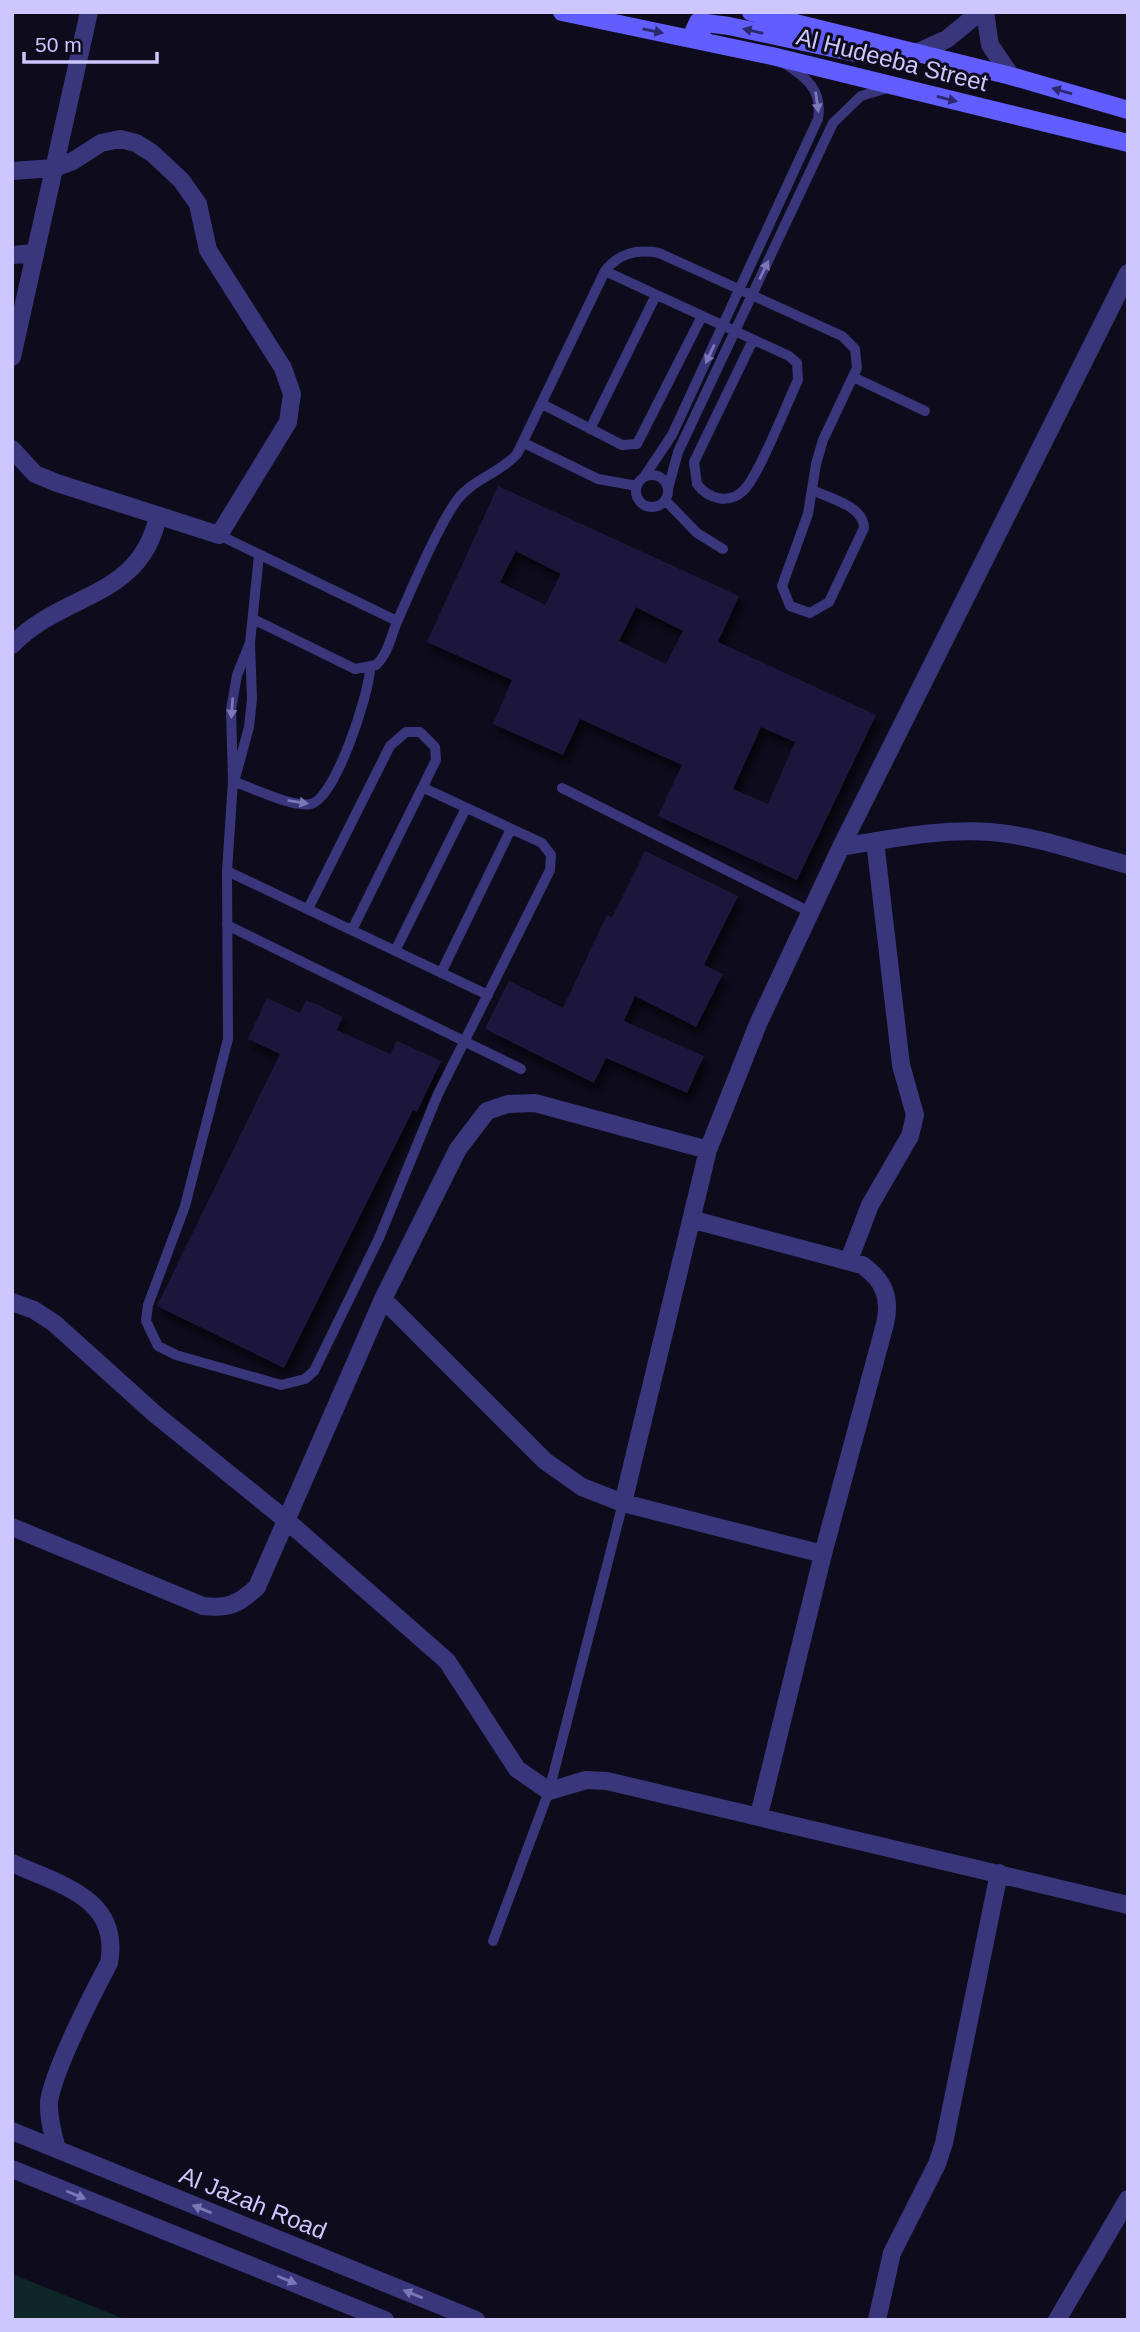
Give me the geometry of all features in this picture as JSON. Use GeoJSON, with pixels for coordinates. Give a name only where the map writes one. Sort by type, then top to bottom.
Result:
{"type":"FeatureCollection","features":[{"type":"Feature","properties":{"kind":"main road","name":"Al Hudeeba Street"},"geometry":{"type":"LineString","coordinates":[[562,12],[772,56],[1128,143]]}},
{"type":"Feature","properties":{"kind":"main road","name":"Al Hudeeba Street"},"geometry":{"type":"LineString","coordinates":[[751,12],[772,15],[1011,76],[1128,110]]}},
{"type":"Feature","properties":{"kind":"main road"},"geometry":{"type":"LineString","coordinates":[[707,42],[694,31],[698,22],[860,54],[891,56],[916,53]]}},
{"type":"Feature","properties":{"kind":"street"},"geometry":{"type":"LineString","coordinates":[[12,357],[89,12]]}},
{"type":"Feature","properties":{"kind":"street"},"geometry":{"type":"LineString","coordinates":[[916,53],[947,39],[983,12],[990,45],[1011,76]]}},
{"type":"Feature","properties":{"kind":"street"},"geometry":{"type":"LineString","coordinates":[[12,171],[54,168],[110,140],[136,143],[152,153],[181,180],[198,204],[208,250],[216,267],[290,380],[292,408],[288,422],[219,535],[57,483],[35,474],[15,456]]}},
{"type":"Feature","properties":{"kind":"street"},"geometry":{"type":"LineString","coordinates":[[12,255],[34,253]]}},
{"type":"Feature","properties":{"kind":"street"},"geometry":{"type":"LineString","coordinates":[[623,1503],[694,1220],[708,1150],[758,1024],[841,847],[1128,273]]}},
{"type":"Feature","properties":{"kind":"street"},"geometry":{"type":"LineString","coordinates":[[12,645],[38,622],[128,573],[150,544],[158,516]]}},
{"type":"Feature","properties":{"kind":"street"},"geometry":{"type":"LineString","coordinates":[[841,847],[933,832],[994,832],[1024,837],[1128,866]]}},
{"type":"Feature","properties":{"kind":"street"},"geometry":{"type":"LineString","coordinates":[[849,1260],[870,1205],[910,1136],[915,1115],[901,1065],[875,841]]}},
{"type":"Feature","properties":{"kind":"street"},"geometry":{"type":"LineString","coordinates":[[12,1527],[203,1606],[225,1609],[241,1602],[257,1587],[383,1299],[458,1149],[487,1111],[508,1104],[535,1103],[708,1150]]}},
{"type":"Feature","properties":{"kind":"street"},"geometry":{"type":"LineString","coordinates":[[694,1220],[849,1260],[873,1273],[887,1297],[888,1310],[823,1554],[759,1815]]}},
{"type":"Feature","properties":{"kind":"street"},"geometry":{"type":"LineString","coordinates":[[383,1299],[545,1461],[582,1487],[623,1503],[823,1554]]}},
{"type":"Feature","properties":{"kind":"street"},"geometry":{"type":"LineString","coordinates":[[12,1301],[34,1310],[54,1323],[155,1414],[286,1520],[447,1661],[517,1769],[549,1791],[586,1780],[607,1781],[759,1815],[1128,1905]]}},
{"type":"Feature","properties":{"kind":"street"},"geometry":{"type":"LineString","coordinates":[[12,1863],[91,1902],[103,1914],[110,1930],[112,1947],[109,1963],[49,2100],[49,2121],[57,2149]]}},
{"type":"Feature","properties":{"kind":"street"},"geometry":{"type":"LineString","coordinates":[[877,2320],[892,2253],[937,2164],[944,2143],[999,1873]]}},
{"type":"Feature","properties":{"kind":"street","name":"Al Jazah Road"},"geometry":{"type":"LineString","coordinates":[[12,2132],[476,2320]]}},
{"type":"Feature","properties":{"kind":"street"},"geometry":{"type":"LineString","coordinates":[[12,2169],[387,2320]]}},
{"type":"Feature","properties":{"kind":"street"},"geometry":{"type":"LineString","coordinates":[[1057,2320],[1128,2199]]}},
{"type":"Feature","properties":{"kind":"lane"},"geometry":{"type":"LineString","coordinates":[[772,56],[808,80],[815,88],[820,109],[814,130],[672,435],[640,482],[638,499],[642,503],[654,506],[666,495],[678,452],[833,123],[861,96],[899,87]]}},
{"type":"Feature","properties":{"kind":"lane"},"geometry":{"type":"LineString","coordinates":[[233,781],[296,804],[310,804],[324,797],[365,702],[370,669],[381,660],[397,621],[458,499],[474,483],[508,463],[524,443],[605,271],[622,255],[646,251],[659,253],[850,342],[858,359],[853,377],[824,440],[812,490],[801,538],[782,586],[790,606],[810,613],[829,602],[864,528],[863,517],[857,511],[812,490]]}},
{"type":"Feature","properties":{"kind":"lane"},"geometry":{"type":"LineString","coordinates":[[605,271],[794,359],[800,374],[747,487],[728,499],[713,498],[696,484],[694,462],[753,340]]}},
{"type":"Feature","properties":{"kind":"lane"},"geometry":{"type":"LineString","coordinates":[[590,429],[656,295]]}},
{"type":"Feature","properties":{"kind":"lane"},"geometry":{"type":"LineString","coordinates":[[542,404],[627,446],[641,440],[702,316]]}},
{"type":"Feature","properties":{"kind":"lane"},"geometry":{"type":"LineString","coordinates":[[853,377],[926,411]]}},
{"type":"Feature","properties":{"kind":"lane"},"geometry":{"type":"LineString","coordinates":[[524,443],[598,479],[640,482],[656,475],[685,523],[723,549]]}},
{"type":"Feature","properties":{"kind":"lane"},"geometry":{"type":"LineString","coordinates":[[219,535],[397,621]]}},
{"type":"Feature","properties":{"kind":"lane"},"geometry":{"type":"LineString","coordinates":[[233,781],[243,755],[252,699],[250,643],[259,555]]}},
{"type":"Feature","properties":{"kind":"lane"},"geometry":{"type":"LineString","coordinates":[[253,619],[348,667],[370,669]]}},
{"type":"Feature","properties":{"kind":"lane"},"geometry":{"type":"LineString","coordinates":[[250,643],[233,693],[233,781],[227,871],[230,1018],[225,1056],[185,1206],[146,1313],[152,1338],[167,1352],[281,1385],[305,1379],[314,1371],[379,1238],[426,1121],[552,863],[542,843],[424,788]]}},
{"type":"Feature","properties":{"kind":"lane"},"geometry":{"type":"LineString","coordinates":[[308,909],[390,746],[406,732],[420,732],[435,747],[436,760],[352,930]]}},
{"type":"Feature","properties":{"kind":"lane"},"geometry":{"type":"LineString","coordinates":[[562,788],[810,912]]}},
{"type":"Feature","properties":{"kind":"lane"},"geometry":{"type":"LineString","coordinates":[[395,951],[466,807]]}},
{"type":"Feature","properties":{"kind":"lane"},"geometry":{"type":"LineString","coordinates":[[441,973],[511,829]]}},
{"type":"Feature","properties":{"kind":"lane"},"geometry":{"type":"LineString","coordinates":[[227,871],[488,995]]}},
{"type":"Feature","properties":{"kind":"lane"},"geometry":{"type":"LineString","coordinates":[[227,925],[522,1069]]}},
{"type":"Feature","properties":{"kind":"lane"},"geometry":{"type":"LineString","coordinates":[[493,1941],[549,1791],[623,1503]]}},
{"type":"Feature","properties":{"kind":"green space"},"geometry":{"type":"Polygon","coordinates":[[[12,2274],[127,2320],[12,2320],[12,2274]]]}},
{"type":"Feature","properties":{"kind":"building"},"geometry":{"type":"Polygon","coordinates":[[[498,486],[739,596],[718,642],[876,715],[797,880],[658,816],[682,765],[580,719],[563,755],[493,724],[512,680],[427,642],[498,486]],[[516,551],[500,582],[545,605],[561,574],[516,551]],[[636,607],[619,641],[666,664],[683,631],[636,607]],[[761,727],[733,789],[768,804],[795,742],[761,727]]]}},
{"type":"Feature","properties":{"kind":"building"},"geometry":{"type":"Polygon","coordinates":[[[645,851],[738,896],[704,965],[723,974],[696,1027],[635,996],[624,1021],[704,1056],[687,1093],[606,1058],[594,1083],[485,1029],[509,981],[563,1008],[607,915],[612,918],[645,851]]]}},
{"type":"Feature","properties":{"kind":"building"},"geometry":{"type":"Polygon","coordinates":[[[267,998],[300,1013],[306,1001],[316,1004],[343,1017],[337,1030],[390,1054],[397,1041],[441,1061],[417,1112],[413,1110],[284,1368],[157,1306],[280,1054],[248,1039],[267,998]]]}}]}
